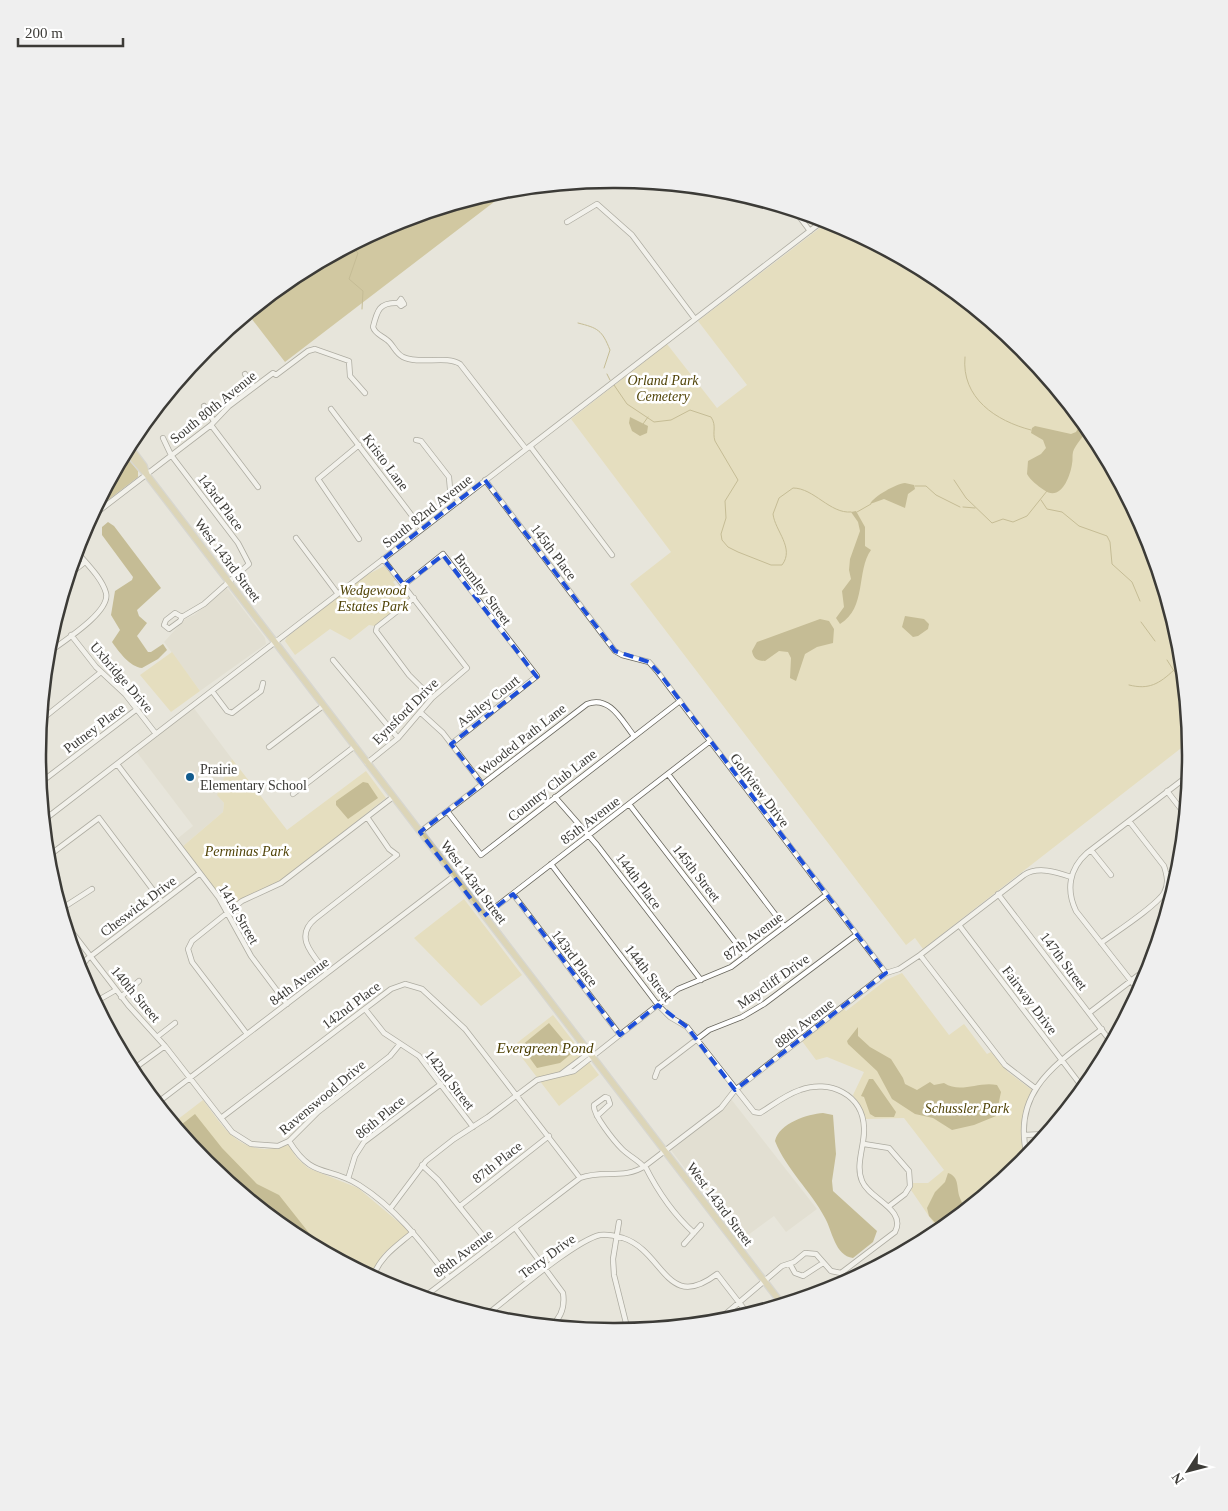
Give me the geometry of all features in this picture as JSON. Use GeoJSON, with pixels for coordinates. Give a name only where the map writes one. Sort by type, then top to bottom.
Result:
{"type":"FeatureCollection","features":[{"type":"Feature","properties":{"kind":"main road","name":"West 143rd Street"},"geometry":{"type":"LineString","coordinates":[[134,453],[144,466],[147,475]]}},
{"type":"Feature","properties":{"kind":"main road","name":"West 143rd Street"},"geometry":{"type":"LineString","coordinates":[[131,458],[140,470],[147,475],[778,1299]]}},
{"type":"Feature","properties":{"kind":"street"},"geometry":{"type":"LineString","coordinates":[[567,222],[597,204],[632,235],[695,319]]}},
{"type":"Feature","properties":{"kind":"street"},"geometry":{"type":"LineString","coordinates":[[801,220],[810,231]]}},
{"type":"Feature","properties":{"kind":"street","name":"South 82nd Avenue"},"geometry":{"type":"LineString","coordinates":[[49,816],[817,226]]}},
{"type":"Feature","properties":{"kind":"street"},"geometry":{"type":"LineString","coordinates":[[398,303],[382,305],[377,312],[374,330],[389,341],[404,357],[433,362],[451,361],[460,364],[526,450]]}},
{"type":"Feature","properties":{"kind":"street","name":"South 80th Avenue"},"geometry":{"type":"LineString","coordinates":[[103,508],[213,423],[229,406],[254,387],[315,348],[349,361],[350,376],[365,393]]}},
{"type":"Feature","properties":{"kind":"street"},"geometry":{"type":"LineString","coordinates":[[245,374],[254,387]]}},
{"type":"Feature","properties":{"kind":"street"},"geometry":{"type":"LineString","coordinates":[[204,406],[213,423],[258,487]]}},
{"type":"Feature","properties":{"kind":"street","name":"Kristo Lane"},"geometry":{"type":"LineString","coordinates":[[331,409],[422,529]]}},
{"type":"Feature","properties":{"kind":"street","name":"143rd Place"},"geometry":{"type":"LineString","coordinates":[[162,438],[171,455],[238,543],[249,564],[229,582]]}},
{"type":"Feature","properties":{"kind":"street"},"geometry":{"type":"LineString","coordinates":[[416,440],[421,440],[449,477],[450,489],[459,501]]}},
{"type":"Feature","properties":{"kind":"street"},"geometry":{"type":"LineString","coordinates":[[359,445],[318,478],[360,539]]}},
{"type":"Feature","properties":{"kind":"street"},"geometry":{"type":"LineString","coordinates":[[530,446],[612,555]]}},
{"type":"Feature","properties":{"kind":"street","name":"145th Place"},"geometry":{"type":"LineString","coordinates":[[485,480],[604,636]]}},
{"type":"Feature","properties":{"kind":"street"},"geometry":{"type":"LineString","coordinates":[[296,538],[338,594]]}},
{"type":"Feature","properties":{"kind":"street","name":"Bromley Street"},"geometry":{"type":"LineString","coordinates":[[404,585],[443,554],[537,676]]}},
{"type":"Feature","properties":{"kind":"street"},"geometry":{"type":"LineString","coordinates":[[57,646],[97,615],[106,602],[106,593],[103,586],[82,558]]}},
{"type":"Feature","properties":{"kind":"street","name":"Eynsford Drive"},"geometry":{"type":"LineString","coordinates":[[367,763],[398,738],[432,698],[467,668],[383,559]]}},
{"type":"Feature","properties":{"kind":"street"},"geometry":{"type":"LineString","coordinates":[[78,568],[85,562]]}},
{"type":"Feature","properties":{"kind":"street"},"geometry":{"type":"LineString","coordinates":[[182,618],[175,613],[166,620],[164,625],[169,629],[204,604],[229,582]]}},
{"type":"Feature","properties":{"kind":"street"},"geometry":{"type":"LineString","coordinates":[[414,598],[378,626],[376,631],[409,675],[432,698]]}},
{"type":"Feature","properties":{"kind":"street","name":"Uxbridge Drive"},"geometry":{"type":"LineString","coordinates":[[71,635],[101,672],[126,694],[156,734]]}},
{"type":"Feature","properties":{"kind":"street","name":"Golfview Drive"},"geometry":{"type":"LineString","coordinates":[[604,636],[622,655],[649,662],[886,974]]}},
{"type":"Feature","properties":{"kind":"street"},"geometry":{"type":"LineString","coordinates":[[333,660],[398,738]]}},
{"type":"Feature","properties":{"kind":"street"},"geometry":{"type":"LineString","coordinates":[[47,715],[101,672]]}},
{"type":"Feature","properties":{"kind":"street","name":"Ashley Court"},"geometry":{"type":"LineString","coordinates":[[451,744],[537,676]]}},
{"type":"Feature","properties":{"kind":"street"},"geometry":{"type":"LineString","coordinates":[[212,691],[227,711],[232,713],[261,691],[263,683]]}},
{"type":"Feature","properties":{"kind":"street","name":"Country Club Lane"},"geometry":{"type":"LineString","coordinates":[[447,812],[481,854],[680,701]]}},
{"type":"Feature","properties":{"kind":"street","name":"Wooded Path Lane"},"geometry":{"type":"LineString","coordinates":[[420,832],[590,703],[601,702],[609,705],[634,736]]}},
{"type":"Feature","properties":{"kind":"street"},"geometry":{"type":"LineString","coordinates":[[269,747],[323,706]]}},
{"type":"Feature","properties":{"kind":"street","name":"Putney Place"},"geometry":{"type":"LineString","coordinates":[[47,778],[137,709]]}},
{"type":"Feature","properties":{"kind":"street"},"geometry":{"type":"LineString","coordinates":[[420,712],[437,726],[482,784]]}},
{"type":"Feature","properties":{"kind":"street","name":"85th Avenue"},"geometry":{"type":"LineString","coordinates":[[484,916],[710,742]]}},
{"type":"Feature","properties":{"kind":"street"},"geometry":{"type":"LineString","coordinates":[[293,794],[354,746]]}},
{"type":"Feature","properties":{"kind":"street","name":"141st Street"},"geometry":{"type":"LineString","coordinates":[[117,764],[220,898],[251,956],[287,1004]]}},
{"type":"Feature","properties":{"kind":"street"},"geometry":{"type":"LineString","coordinates":[[668,774],[784,926]]}},
{"type":"Feature","properties":{"kind":"street"},"geometry":{"type":"LineString","coordinates":[[1133,985],[1076,911],[1071,895],[1071,877],[1080,860],[1091,850],[1181,781]]}},
{"type":"Feature","properties":{"kind":"street"},"geometry":{"type":"LineString","coordinates":[[1167,791],[1179,807]]}},
{"type":"Feature","properties":{"kind":"street"},"geometry":{"type":"LineString","coordinates":[[247,1034],[192,962],[188,949],[194,938],[242,901],[281,883],[393,797]]}},
{"type":"Feature","properties":{"kind":"street","name":"144th Place"},"geometry":{"type":"LineString","coordinates":[[555,797],[701,980]]}},
{"type":"Feature","properties":{"kind":"street","name":"145th Street"},"geometry":{"type":"LineString","coordinates":[[629,804],[746,956]]}},
{"type":"Feature","properties":{"kind":"street"},"geometry":{"type":"LineString","coordinates":[[327,973],[308,948],[304,934],[312,922],[397,855],[389,849],[367,817]]}},
{"type":"Feature","properties":{"kind":"street"},"geometry":{"type":"LineString","coordinates":[[55,852],[99,818],[162,902]]}},
{"type":"Feature","properties":{"kind":"street"},"geometry":{"type":"LineString","coordinates":[[1129,821],[1161,862],[1167,875],[1166,885]]}},
{"type":"Feature","properties":{"kind":"street"},"geometry":{"type":"LineString","coordinates":[[1091,850],[1111,875]]}},
{"type":"Feature","properties":{"kind":"street","name":"144th Street"},"geometry":{"type":"LineString","coordinates":[[550,864],[658,1005],[670,1017],[687,1027],[752,1111],[758,1113],[790,1094],[811,1086],[844,1092],[856,1102],[864,1126],[864,1144]]}},
{"type":"Feature","properties":{"kind":"street","name":"88th Avenue"},"geometry":{"type":"LineString","coordinates":[[430,1292],[580,1178],[594,1175],[635,1173],[645,1166],[721,1108],[735,1090],[886,974],[899,969],[920,955],[998,894],[1032,871],[1045,870],[1071,877]]}},
{"type":"Feature","properties":{"kind":"street","name":"Cheswick Drive"},"geometry":{"type":"LineString","coordinates":[[85,963],[91,956],[200,873]]}},
{"type":"Feature","properties":{"kind":"street","name":"84th Avenue"},"geometry":{"type":"LineString","coordinates":[[162,1099],[454,876]]}},
{"type":"Feature","properties":{"kind":"street"},"geometry":{"type":"LineString","coordinates":[[67,905],[92,889]]}},
{"type":"Feature","properties":{"kind":"street"},"geometry":{"type":"LineString","coordinates":[[1102,943],[1158,900],[1165,891]]}},
{"type":"Feature","properties":{"kind":"street","name":"143rd Place"},"geometry":{"type":"LineString","coordinates":[[513,894],[620,1035]]}},
{"type":"Feature","properties":{"kind":"street","name":"147th Street"},"geometry":{"type":"LineString","coordinates":[[998,894],[1107,1037]]}},
{"type":"Feature","properties":{"kind":"street","name":"87th Avenue"},"geometry":{"type":"LineString","coordinates":[[517,1095],[537,1080],[569,1073],[678,989],[731,967],[826,895]]}},
{"type":"Feature","properties":{"kind":"street","name":"Fairway Drive"},"geometry":{"type":"LineString","coordinates":[[959,925],[1078,1082]]}},
{"type":"Feature","properties":{"kind":"street","name":"Maycliff Drive"},"geometry":{"type":"LineString","coordinates":[[655,1077],[658,1070],[709,1030],[742,1018],[764,1004],[856,934]]}},
{"type":"Feature","properties":{"kind":"street","name":"140th Street"},"geometry":{"type":"LineString","coordinates":[[76,936],[116,990],[190,1078]]}},
{"type":"Feature","properties":{"kind":"street"},"geometry":{"type":"LineString","coordinates":[[920,955],[1004,1065],[1035,1088]]}},
{"type":"Feature","properties":{"kind":"street"},"geometry":{"type":"LineString","coordinates":[[1089,1013],[1138,975]]}},
{"type":"Feature","properties":{"kind":"street"},"geometry":{"type":"LineString","coordinates":[[121,996],[139,981]]}},
{"type":"Feature","properties":{"kind":"street","name":"142nd Place"},"geometry":{"type":"LineString","coordinates":[[221,1118],[396,986],[409,985],[422,989],[464,1028],[580,1178]]}},
{"type":"Feature","properties":{"kind":"street"},"geometry":{"type":"LineString","coordinates":[[101,999],[116,990]]}},
{"type":"Feature","properties":{"kind":"street","name":"142nd Street"},"geometry":{"type":"LineString","coordinates":[[365,1009],[382,1032],[419,1056],[472,1127]]}},
{"type":"Feature","properties":{"kind":"street"},"geometry":{"type":"LineString","coordinates":[[157,1037],[175,1023]]}},
{"type":"Feature","properties":{"kind":"street"},"geometry":{"type":"LineString","coordinates":[[1026,1146],[1024,1135],[1026,1111],[1035,1088],[1046,1074],[1102,1029]]}},
{"type":"Feature","properties":{"kind":"street","name":"Ravenswood Drive"},"geometry":{"type":"LineString","coordinates":[[190,1078],[234,1135],[251,1144],[272,1146],[289,1141],[318,1112],[390,1056],[400,1044]]}},
{"type":"Feature","properties":{"kind":"street"},"geometry":{"type":"LineString","coordinates":[[138,1065],[165,1046]]}},
{"type":"Feature","properties":{"kind":"street","name":"86th Place"},"geometry":{"type":"LineString","coordinates":[[348,1179],[355,1156],[364,1142],[441,1084]]}},
{"type":"Feature","properties":{"kind":"street"},"geometry":{"type":"LineString","coordinates":[[390,1209],[422,1165],[517,1095]]}},
{"type":"Feature","properties":{"kind":"street"},"geometry":{"type":"LineString","coordinates":[[597,1116],[621,1148],[645,1166],[658,1193],[679,1220],[694,1233]]}},
{"type":"Feature","properties":{"kind":"street"},"geometry":{"type":"LineString","coordinates":[[1024,1135],[1037,1134]]}},
{"type":"Feature","properties":{"kind":"street","name":"87th Place"},"geometry":{"type":"LineString","coordinates":[[460,1206],[549,1136]]}},
{"type":"Feature","properties":{"kind":"street"},"geometry":{"type":"LineString","coordinates":[[289,1141],[309,1165],[348,1179],[390,1209],[413,1232],[449,1278]]}},
{"type":"Feature","properties":{"kind":"street"},"geometry":{"type":"LineString","coordinates":[[731,1311],[765,1283],[782,1266],[790,1264],[811,1252],[816,1254],[834,1273],[844,1272],[890,1237],[898,1224],[895,1215],[867,1189],[862,1180],[860,1166],[864,1144],[888,1148],[909,1171],[910,1186],[906,1194],[888,1207]]}},
{"type":"Feature","properties":{"kind":"street"},"geometry":{"type":"LineString","coordinates":[[422,1165],[460,1206],[491,1246]]}},
{"type":"Feature","properties":{"kind":"street"},"geometry":{"type":"LineString","coordinates":[[619,1222],[612,1259],[626,1323]]}},
{"type":"Feature","properties":{"kind":"street"},"geometry":{"type":"LineString","coordinates":[[684,1244],[701,1225]]}},
{"type":"Feature","properties":{"kind":"street"},"geometry":{"type":"LineString","coordinates":[[515,1228],[563,1293],[564,1304],[562,1313],[556,1320]]}},
{"type":"Feature","properties":{"kind":"street"},"geometry":{"type":"LineString","coordinates":[[376,1271],[388,1253],[413,1232]]}},
{"type":"Feature","properties":{"kind":"street","name":"Terry Drive"},"geometry":{"type":"LineString","coordinates":[[493,1310],[576,1247],[600,1235],[616,1236],[640,1246],[671,1281],[680,1286],[688,1288],[698,1286],[717,1274],[740,1304]]}},
{"type":"Feature","properties":{"kind":"street"},"geometry":{"type":"LineString","coordinates":[[790,1264],[795,1272],[803,1276],[824,1263]]}},
{"type":"Feature","properties":{"kind":"street"},"geometry":{"type":"LineString","coordinates":[[740,1304],[743,1308]]}},
{"type":"Feature","properties":{"kind":"highlighted area"},"geometry":{"type":"Polygon","coordinates":[[[485,480],[615,651],[649,662],[660,674],[886,973],[735,1090],[687,1027],[658,1005],[620,1035],[513,894],[484,916],[420,832],[482,784],[451,744],[537,677],[443,555],[404,585],[383,559],[485,480]]]}},
{"type":"Feature","properties":{"kind":"shaded area"},"geometry":{"type":"Polygon","coordinates":[[[496,201],[285,362],[252,319],[268,305],[299,283],[363,246],[432,218],[496,201]]]}},
{"type":"Feature","properties":{"kind":"shaded area"},"geometry":{"type":"Polygon","coordinates":[[[129,460],[138,471],[138,477],[107,501],[129,460]]]}},
{"type":"Feature","properties":{"kind":"shaded area"},"geometry":{"type":"Polygon","coordinates":[[[227,588],[265,638],[266,644],[200,691],[164,642],[185,619],[194,615],[227,588]]]}},
{"type":"Feature","properties":{"kind":"shaded area","name":"Prairie Elementary School"},"geometry":{"type":"Polygon","coordinates":[[[193,707],[232,759],[218,795],[224,803],[223,812],[182,847],[177,839],[193,826],[136,751],[193,707]]]}},
{"type":"Feature","properties":{"kind":"shaded area"},"geometry":{"type":"Polygon","coordinates":[[[731,1099],[817,1209],[786,1232],[774,1216],[740,1241],[671,1150],[721,1111],[731,1099]]]}},
{"type":"Feature","properties":{"kind":"green space","name":"Orland Park Cemetery"},"geometry":{"type":"Polygon","coordinates":[[[821,227],[865,246],[898,264],[960,305],[1015,354],[1041,381],[1086,440],[1106,472],[1139,538],[1152,573],[1171,645],[1181,718],[1182,748],[923,949],[915,938],[906,945],[630,584],[671,552],[571,419],[667,344],[717,408],[747,385],[698,321],[821,227]]]}},
{"type":"Feature","properties":{"kind":"green space","name":"Wedgewood Estates Park"},"geometry":{"type":"Polygon","coordinates":[[[384,566],[396,580],[393,582],[402,593],[405,591],[409,596],[408,600],[375,626],[369,625],[350,640],[330,629],[295,655],[285,641],[287,637],[365,576],[384,566]]]}},
{"type":"Feature","properties":{"kind":"green space"},"geometry":{"type":"Polygon","coordinates":[[[172,652],[200,691],[171,712],[140,675],[172,652]]]}},
{"type":"Feature","properties":{"kind":"green space","name":"Perminas Park"},"geometry":{"type":"Polygon","coordinates":[[[232,759],[287,830],[366,771],[386,798],[280,882],[228,909],[182,847],[223,812],[224,803],[217,795],[232,759]]]}},
{"type":"Feature","properties":{"kind":"green space"},"geometry":{"type":"Polygon","coordinates":[[[464,899],[522,975],[481,1006],[414,938],[464,899]]]}},
{"type":"Feature","properties":{"kind":"green space","name":"Schussler Park"},"geometry":{"type":"Polygon","coordinates":[[[902,973],[949,1035],[964,1024],[987,1054],[991,1052],[1008,1072],[1032,1090],[1022,1125],[1025,1147],[960,1206],[934,1224],[911,1190],[913,1183],[928,1183],[944,1170],[904,1118],[865,1119],[853,1095],[864,1072],[827,1057],[816,1060],[802,1041],[844,1009],[846,1011],[886,980],[902,973]]]}},
{"type":"Feature","properties":{"kind":"green space"},"geometry":{"type":"Polygon","coordinates":[[[553,1015],[599,1075],[559,1106],[513,1046],[553,1015]]]}},
{"type":"Feature","properties":{"kind":"green space"},"geometry":{"type":"Polygon","coordinates":[[[203,1100],[222,1125],[236,1139],[254,1148],[265,1149],[289,1145],[296,1157],[308,1168],[358,1188],[408,1230],[408,1234],[383,1254],[375,1270],[363,1265],[299,1228],[268,1206],[213,1157],[178,1119],[203,1100]]]}},
{"type":"Feature","properties":{"kind":"water"},"geometry":{"type":"Polygon","coordinates":[[[630,417],[648,426],[647,433],[640,436],[632,431],[629,423],[630,417]]]}},
{"type":"Feature","properties":{"kind":"water"},"geometry":{"type":"Polygon","coordinates":[[[1035,426],[1071,434],[1078,429],[1083,436],[1074,449],[1071,470],[1066,482],[1059,491],[1050,493],[1034,483],[1027,474],[1028,461],[1041,454],[1046,448],[1043,440],[1031,433],[1032,428],[1035,426]]]}},
{"type":"Feature","properties":{"kind":"water"},"geometry":{"type":"Polygon","coordinates":[[[905,483],[914,485],[915,489],[908,494],[905,508],[884,499],[870,504],[876,497],[886,491],[905,483]]]}},
{"type":"Feature","properties":{"kind":"water"},"geometry":{"type":"Polygon","coordinates":[[[856,511],[865,527],[865,546],[871,550],[866,559],[858,599],[854,609],[840,624],[836,618],[844,607],[842,591],[851,579],[849,570],[850,559],[860,531],[858,522],[851,512],[856,511]]]}},
{"type":"Feature","properties":{"kind":"water"},"geometry":{"type":"Polygon","coordinates":[[[108,522],[114,526],[161,588],[137,610],[139,616],[147,623],[137,636],[148,652],[163,644],[167,650],[158,659],[142,668],[129,662],[112,642],[120,630],[111,615],[115,591],[132,580],[133,577],[102,535],[102,527],[108,522]]]}},
{"type":"Feature","properties":{"kind":"water"},"geometry":{"type":"Polygon","coordinates":[[[905,616],[924,619],[929,624],[928,629],[913,637],[902,627],[905,616]]]}},
{"type":"Feature","properties":{"kind":"water"},"geometry":{"type":"Polygon","coordinates":[[[820,619],[829,621],[834,629],[833,643],[817,647],[805,654],[796,681],[790,678],[791,658],[788,652],[779,651],[765,661],[758,660],[753,656],[752,651],[757,642],[820,619]]]}},
{"type":"Feature","properties":{"kind":"water"},"geometry":{"type":"Polygon","coordinates":[[[363,782],[368,783],[378,798],[348,819],[336,805],[336,801],[363,782]]]}},
{"type":"Feature","properties":{"kind":"water","name":"Evergreen Pond"},"geometry":{"type":"Polygon","coordinates":[[[549,1023],[570,1048],[571,1054],[560,1063],[537,1068],[521,1046],[549,1023]]]}},
{"type":"Feature","properties":{"kind":"water"},"geometry":{"type":"Polygon","coordinates":[[[858,1027],[858,1036],[870,1047],[891,1059],[905,1084],[917,1090],[930,1082],[934,1085],[944,1083],[957,1087],[997,1085],[1001,1092],[996,1116],[974,1125],[952,1130],[933,1118],[915,1114],[892,1099],[877,1071],[848,1044],[847,1041],[858,1027]]]}},
{"type":"Feature","properties":{"kind":"water"},"geometry":{"type":"Polygon","coordinates":[[[869,1079],[873,1079],[896,1112],[894,1117],[875,1117],[870,1114],[864,1097],[861,1096],[869,1079]]]}},
{"type":"Feature","properties":{"kind":"water"},"geometry":{"type":"Polygon","coordinates":[[[823,1113],[833,1115],[836,1154],[832,1181],[833,1191],[877,1231],[873,1242],[853,1258],[842,1253],[838,1248],[819,1208],[785,1161],[775,1141],[782,1129],[788,1124],[810,1115],[823,1113]]]}},
{"type":"Feature","properties":{"kind":"water"},"geometry":{"type":"Polygon","coordinates":[[[195,1114],[222,1148],[257,1184],[279,1195],[311,1235],[268,1206],[240,1182],[182,1124],[195,1114]]]}},
{"type":"Feature","properties":{"kind":"water"},"geometry":{"type":"Polygon","coordinates":[[[948,1173],[954,1177],[963,1204],[936,1223],[929,1216],[927,1208],[935,1192],[945,1182],[948,1173]]]}},
{"type":"Feature","properties":{"kind":"waterway"},"geometry":{"type":"LineString","coordinates":[[355,250],[358,253],[349,279],[363,291],[362,309]]}},
{"type":"Feature","properties":{"kind":"waterway"},"geometry":{"type":"LineString","coordinates":[[578,323],[595,328],[602,334],[610,350],[604,368]]}},
{"type":"Feature","properties":{"kind":"waterway"},"geometry":{"type":"LineString","coordinates":[[965,357],[965,372],[969,384],[983,406],[1005,421],[1031,430]]}},
{"type":"Feature","properties":{"kind":"waterway"},"geometry":{"type":"LineString","coordinates":[[607,374],[610,380]]}},
{"type":"Feature","properties":{"kind":"waterway"},"geometry":{"type":"LineString","coordinates":[[614,385],[627,404],[654,422],[671,420],[690,410],[711,417],[714,423],[715,441],[738,480],[725,501],[726,518],[721,534],[722,540],[728,547],[771,565],[782,565],[785,559],[785,546],[773,514],[779,498],[793,488],[808,492],[843,512],[851,512]]}},
{"type":"Feature","properties":{"kind":"waterway"},"geometry":{"type":"LineString","coordinates":[[643,424],[648,417]]}},
{"type":"Feature","properties":{"kind":"waterway"},"geometry":{"type":"LineString","coordinates":[[954,480],[966,498],[992,523],[1003,519],[1013,522],[1027,516],[1047,491]]}},
{"type":"Feature","properties":{"kind":"waterway"},"geometry":{"type":"LineString","coordinates":[[915,486],[926,486],[936,495],[960,507]]}},
{"type":"Feature","properties":{"kind":"waterway"},"geometry":{"type":"LineString","coordinates":[[1041,500],[1047,509],[1062,512],[1079,526],[1107,536],[1110,542],[1112,564],[1132,582],[1140,601]]}},
{"type":"Feature","properties":{"kind":"waterway"},"geometry":{"type":"LineString","coordinates":[[857,512],[871,504]]}},
{"type":"Feature","properties":{"kind":"waterway"},"geometry":{"type":"LineString","coordinates":[[963,507],[975,508]]}},
{"type":"Feature","properties":{"kind":"waterway"},"geometry":{"type":"LineString","coordinates":[[1141,622],[1155,641]]}},
{"type":"Feature","properties":{"kind":"waterway"},"geometry":{"type":"LineString","coordinates":[[1167,660],[1175,672]]}},
{"type":"Feature","properties":{"kind":"waterway"},"geometry":{"type":"LineString","coordinates":[[1129,685],[1142,687],[1153,685],[1174,670]]}},
{"type":"Feature","properties":{"kind":"place","name":"Prairie Elementary School"},"geometry":{"type":"Point","coordinates":[190,777]}}]}
